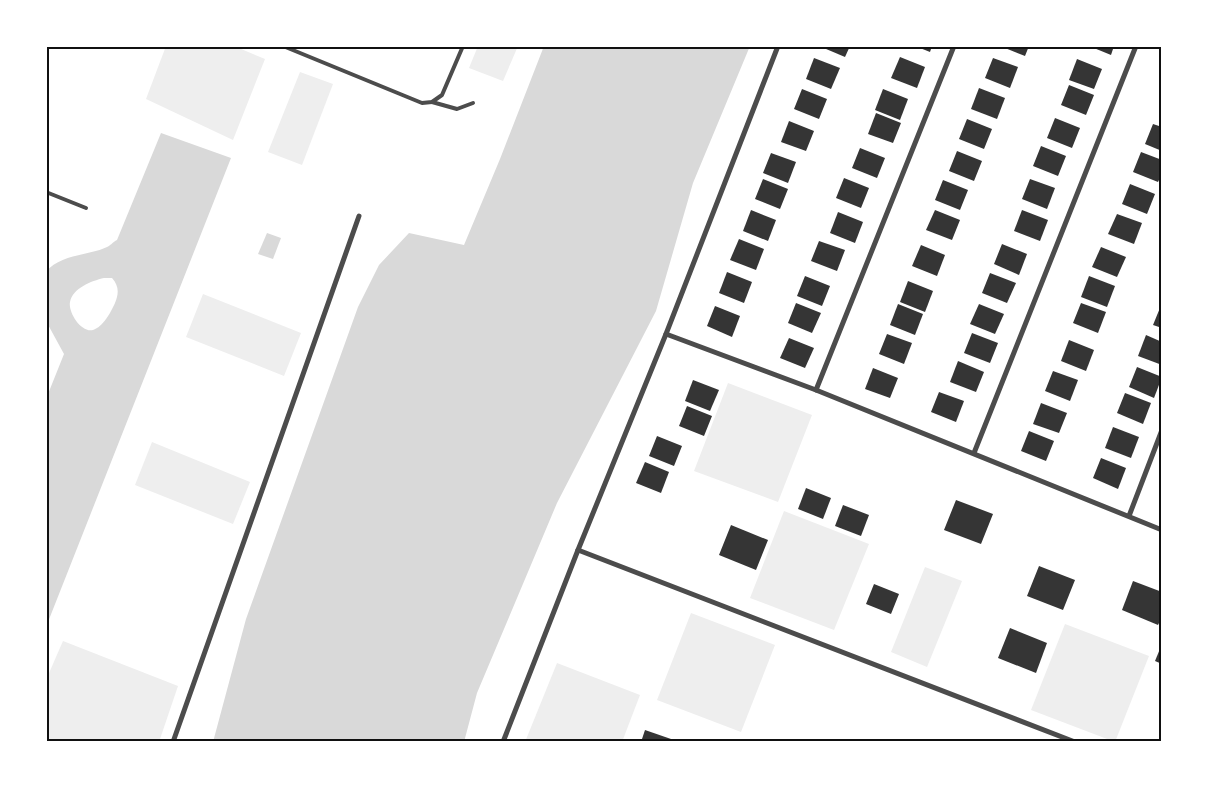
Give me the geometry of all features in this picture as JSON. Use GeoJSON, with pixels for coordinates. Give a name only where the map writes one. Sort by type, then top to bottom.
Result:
{"type":"FeatureCollection","features":[{"type":"Feature","properties":{"kind":"street"},"geometry":{"type":"LineString","coordinates":[[503,742],[578,550],[666,334],[778,46]]}},
{"type":"Feature","properties":{"kind":"street"},"geometry":{"type":"LineString","coordinates":[[816,390],[954,46]]}},
{"type":"Feature","properties":{"kind":"street"},"geometry":{"type":"LineString","coordinates":[[974,453],[1136,46]]}},
{"type":"Feature","properties":{"kind":"street"},"geometry":{"type":"LineString","coordinates":[[173,742],[359,216]]}},
{"type":"Feature","properties":{"kind":"street"},"geometry":{"type":"LineString","coordinates":[[666,334],[816,390],[1162,530]]}},
{"type":"Feature","properties":{"kind":"street"},"geometry":{"type":"LineString","coordinates":[[1128,516],[1162,430]]}},
{"type":"Feature","properties":{"kind":"street"},"geometry":{"type":"LineString","coordinates":[[578,550],[1075,742]]}},
{"type":"Feature","properties":{"kind":"lane"},"geometry":{"type":"LineString","coordinates":[[283,46],[422,103],[432,102],[457,109],[473,103]]}},
{"type":"Feature","properties":{"kind":"lane"},"geometry":{"type":"LineString","coordinates":[[432,102],[442,95],[463,46]]}},
{"type":"Feature","properties":{"kind":"lane"},"geometry":{"type":"LineString","coordinates":[[46,192],[86,208]]}},
{"type":"Feature","properties":{"kind":"shaded area"},"geometry":{"type":"Polygon","coordinates":[[[166,46],[234,46],[265,59],[233,140],[146,99],[166,46]]]}},
{"type":"Feature","properties":{"kind":"shaded area"},"geometry":{"type":"Polygon","coordinates":[[[478,46],[518,46],[503,81],[469,68],[478,46]]]}},
{"type":"Feature","properties":{"kind":"shaded area"},"geometry":{"type":"Polygon","coordinates":[[[544,46],[750,46],[693,183],[656,311],[557,503],[477,693],[464,742],[213,742],[246,619],[358,307],[379,265],[409,233],[464,245],[544,46]]]}},
{"type":"Feature","properties":{"kind":"shaded area"},"geometry":{"type":"Polygon","coordinates":[[[300,72],[333,84],[302,165],[268,152],[300,72]]]}},
{"type":"Feature","properties":{"kind":"shaded area"},"geometry":{"type":"Polygon","coordinates":[[[161,133],[231,158],[46,627],[46,399],[64,354],[46,321],[46,272],[59,262],[99,250],[117,240],[161,133]],[[104,278],[88,283],[72,297],[70,302],[71,311],[76,321],[84,328],[93,330],[97,328],[111,311],[118,293],[112,278],[104,278]]]}},
{"type":"Feature","properties":{"kind":"shaded area"},"geometry":{"type":"Polygon","coordinates":[[[267,233],[281,238],[273,259],[258,254],[267,233]]]}},
{"type":"Feature","properties":{"kind":"shaded area"},"geometry":{"type":"Polygon","coordinates":[[[203,294],[301,333],[284,376],[186,337],[203,294]]]}},
{"type":"Feature","properties":{"kind":"shaded area"},"geometry":{"type":"Polygon","coordinates":[[[728,383],[812,415],[778,502],[694,471],[728,383]]]}},
{"type":"Feature","properties":{"kind":"shaded area"},"geometry":{"type":"Polygon","coordinates":[[[152,442],[250,482],[233,524],[135,485],[152,442]]]}},
{"type":"Feature","properties":{"kind":"shaded area"},"geometry":{"type":"Polygon","coordinates":[[[784,511],[869,544],[834,630],[750,598],[784,511]]]}},
{"type":"Feature","properties":{"kind":"shaded area"},"geometry":{"type":"Polygon","coordinates":[[[925,567],[962,581],[927,667],[891,652],[925,567]]]}},
{"type":"Feature","properties":{"kind":"shaded area"},"geometry":{"type":"Polygon","coordinates":[[[691,613],[775,645],[741,732],[657,700],[691,613]]]}},
{"type":"Feature","properties":{"kind":"shaded area"},"geometry":{"type":"Polygon","coordinates":[[[1065,624],[1149,656],[1115,742],[1031,710],[1065,624]]]}},
{"type":"Feature","properties":{"kind":"shaded area"},"geometry":{"type":"Polygon","coordinates":[[[63,641],[178,686],[159,742],[46,741],[46,680],[63,641]]]}},
{"type":"Feature","properties":{"kind":"shaded area"},"geometry":{"type":"Polygon","coordinates":[[[557,663],[640,695],[622,742],[525,742],[557,663]]]}},
{"type":"Feature","properties":{"kind":"building"},"geometry":{"type":"Polygon","coordinates":[[[819,46],[850,46],[845,57],[819,46]]]}},
{"type":"Feature","properties":{"kind":"building"},"geometry":{"type":"Polygon","coordinates":[[[915,46],[932,46],[930,52],[915,46]]]}},
{"type":"Feature","properties":{"kind":"building"},"geometry":{"type":"Polygon","coordinates":[[[1000,46],[1029,46],[1025,56],[1000,46]]]}},
{"type":"Feature","properties":{"kind":"building"},"geometry":{"type":"Polygon","coordinates":[[[1089,46],[1114,46],[1111,55],[1089,46]]]}},
{"type":"Feature","properties":{"kind":"building"},"geometry":{"type":"Polygon","coordinates":[[[900,57],[925,67],[917,88],[891,78],[900,57]]]}},
{"type":"Feature","properties":{"kind":"building"},"geometry":{"type":"Polygon","coordinates":[[[814,58],[840,68],[831,89],[806,79],[814,58]]]}},
{"type":"Feature","properties":{"kind":"building"},"geometry":{"type":"Polygon","coordinates":[[[993,58],[1018,67],[1010,88],[985,78],[993,58]]]}},
{"type":"Feature","properties":{"kind":"building"},"geometry":{"type":"Polygon","coordinates":[[[1077,59],[1102,69],[1094,89],[1069,80],[1077,59]]]}},
{"type":"Feature","properties":{"kind":"building"},"geometry":{"type":"Polygon","coordinates":[[[1069,85],[1094,95],[1086,115],[1061,105],[1069,85]]]}},
{"type":"Feature","properties":{"kind":"building"},"geometry":{"type":"Polygon","coordinates":[[[979,88],[1005,98],[997,119],[971,109],[979,88]]]}},
{"type":"Feature","properties":{"kind":"building"},"geometry":{"type":"Polygon","coordinates":[[[802,89],[827,99],[819,119],[794,109],[802,89]]]}},
{"type":"Feature","properties":{"kind":"building"},"geometry":{"type":"Polygon","coordinates":[[[883,89],[908,99],[900,120],[875,110],[883,89]]]}},
{"type":"Feature","properties":{"kind":"building"},"geometry":{"type":"Polygon","coordinates":[[[876,113],[901,123],[893,143],[868,134],[876,113]]]}},
{"type":"Feature","properties":{"kind":"building"},"geometry":{"type":"Polygon","coordinates":[[[1055,118],[1080,128],[1072,148],[1047,138],[1055,118]]]}},
{"type":"Feature","properties":{"kind":"building"},"geometry":{"type":"Polygon","coordinates":[[[967,119],[992,129],[984,149],[959,139],[967,119]]]}},
{"type":"Feature","properties":{"kind":"building"},"geometry":{"type":"Polygon","coordinates":[[[789,121],[814,131],[806,151],[781,142],[789,121]]]}},
{"type":"Feature","properties":{"kind":"building"},"geometry":{"type":"Polygon","coordinates":[[[1153,124],[1162,127],[1162,151],[1145,144],[1153,124]]]}},
{"type":"Feature","properties":{"kind":"building"},"geometry":{"type":"Polygon","coordinates":[[[1041,146],[1066,156],[1058,176],[1033,166],[1041,146]]]}},
{"type":"Feature","properties":{"kind":"building"},"geometry":{"type":"Polygon","coordinates":[[[860,148],[885,158],[877,178],[852,168],[860,148]]]}},
{"type":"Feature","properties":{"kind":"building"},"geometry":{"type":"Polygon","coordinates":[[[957,151],[982,161],[974,181],[949,171],[957,151]]]}},
{"type":"Feature","properties":{"kind":"building"},"geometry":{"type":"Polygon","coordinates":[[[1141,152],[1162,160],[1162,174],[1158,182],[1133,172],[1141,152]]]}},
{"type":"Feature","properties":{"kind":"building"},"geometry":{"type":"Polygon","coordinates":[[[771,153],[796,162],[788,183],[763,173],[771,153]]]}},
{"type":"Feature","properties":{"kind":"building"},"geometry":{"type":"Polygon","coordinates":[[[844,178],[869,188],[861,208],[836,198],[844,178]]]}},
{"type":"Feature","properties":{"kind":"building"},"geometry":{"type":"Polygon","coordinates":[[[763,179],[788,189],[780,209],[755,199],[763,179]]]}},
{"type":"Feature","properties":{"kind":"building"},"geometry":{"type":"Polygon","coordinates":[[[1030,179],[1055,188],[1047,209],[1022,199],[1030,179]]]}},
{"type":"Feature","properties":{"kind":"building"},"geometry":{"type":"Polygon","coordinates":[[[943,180],[968,190],[960,210],[935,200],[943,180]]]}},
{"type":"Feature","properties":{"kind":"building"},"geometry":{"type":"Polygon","coordinates":[[[1130,184],[1155,194],[1147,214],[1122,204],[1130,184]]]}},
{"type":"Feature","properties":{"kind":"building"},"geometry":{"type":"Polygon","coordinates":[[[751,210],[776,220],[768,241],[743,231],[751,210]]]}},
{"type":"Feature","properties":{"kind":"building"},"geometry":{"type":"Polygon","coordinates":[[[935,210],[960,220],[952,240],[926,230],[935,210]]]}},
{"type":"Feature","properties":{"kind":"building"},"geometry":{"type":"Polygon","coordinates":[[[1022,210],[1048,220],[1040,241],[1014,231],[1022,210]]]}},
{"type":"Feature","properties":{"kind":"building"},"geometry":{"type":"Polygon","coordinates":[[[838,212],[863,222],[855,243],[830,233],[838,212]]]}},
{"type":"Feature","properties":{"kind":"building"},"geometry":{"type":"Polygon","coordinates":[[[1117,214],[1142,223],[1134,244],[1108,234],[1117,214]]]}},
{"type":"Feature","properties":{"kind":"building"},"geometry":{"type":"Polygon","coordinates":[[[739,239],[764,249],[756,270],[730,260],[739,239]]]}},
{"type":"Feature","properties":{"kind":"building"},"geometry":{"type":"Polygon","coordinates":[[[819,241],[845,250],[837,271],[811,261],[819,241]]]}},
{"type":"Feature","properties":{"kind":"building"},"geometry":{"type":"Polygon","coordinates":[[[1002,244],[1027,254],[1019,275],[994,264],[1002,244]]]}},
{"type":"Feature","properties":{"kind":"building"},"geometry":{"type":"Polygon","coordinates":[[[921,245],[945,255],[937,276],[912,266],[921,245]]]}},
{"type":"Feature","properties":{"kind":"building"},"geometry":{"type":"Polygon","coordinates":[[[1101,247],[1126,257],[1117,277],[1092,267],[1101,247]]]}},
{"type":"Feature","properties":{"kind":"building"},"geometry":{"type":"Polygon","coordinates":[[[727,272],[752,282],[744,303],[719,293],[727,272]]]}},
{"type":"Feature","properties":{"kind":"building"},"geometry":{"type":"Polygon","coordinates":[[[990,273],[1016,283],[1007,303],[982,293],[990,273]]]}},
{"type":"Feature","properties":{"kind":"building"},"geometry":{"type":"Polygon","coordinates":[[[805,276],[830,286],[822,306],[797,296],[805,276]]]}},
{"type":"Feature","properties":{"kind":"building"},"geometry":{"type":"Polygon","coordinates":[[[1089,276],[1115,286],[1107,307],[1081,297],[1089,276]]]}},
{"type":"Feature","properties":{"kind":"building"},"geometry":{"type":"Polygon","coordinates":[[[908,281],[933,291],[925,312],[900,302],[908,281]]]}},
{"type":"Feature","properties":{"kind":"building"},"geometry":{"type":"Polygon","coordinates":[[[796,303],[821,313],[812,333],[788,323],[796,303]]]}},
{"type":"Feature","properties":{"kind":"building"},"geometry":{"type":"Polygon","coordinates":[[[1081,303],[1106,312],[1098,333],[1073,323],[1081,303]]]}},
{"type":"Feature","properties":{"kind":"building"},"geometry":{"type":"Polygon","coordinates":[[[1162,303],[1162,328],[1153,325],[1162,303]]]}},
{"type":"Feature","properties":{"kind":"building"},"geometry":{"type":"Polygon","coordinates":[[[898,304],[923,314],[915,335],[890,325],[898,304]]]}},
{"type":"Feature","properties":{"kind":"building"},"geometry":{"type":"Polygon","coordinates":[[[979,304],[1004,314],[995,334],[970,324],[979,304]]]}},
{"type":"Feature","properties":{"kind":"building"},"geometry":{"type":"Polygon","coordinates":[[[715,306],[740,316],[732,337],[707,326],[715,306]]]}},
{"type":"Feature","properties":{"kind":"building"},"geometry":{"type":"Polygon","coordinates":[[[972,333],[998,343],[990,363],[964,353],[972,333]]]}},
{"type":"Feature","properties":{"kind":"building"},"geometry":{"type":"Polygon","coordinates":[[[887,334],[912,343],[904,364],[879,354],[887,334]]]}},
{"type":"Feature","properties":{"kind":"building"},"geometry":{"type":"Polygon","coordinates":[[[1146,335],[1162,342],[1162,365],[1138,356],[1146,335]]]}},
{"type":"Feature","properties":{"kind":"building"},"geometry":{"type":"Polygon","coordinates":[[[789,338],[814,348],[805,368],[780,358],[789,338]]]}},
{"type":"Feature","properties":{"kind":"building"},"geometry":{"type":"Polygon","coordinates":[[[1069,340],[1094,350],[1086,371],[1061,361],[1069,340]]]}},
{"type":"Feature","properties":{"kind":"building"},"geometry":{"type":"Polygon","coordinates":[[[958,361],[984,372],[976,392],[950,382],[958,361]]]}},
{"type":"Feature","properties":{"kind":"building"},"geometry":{"type":"Polygon","coordinates":[[[1137,367],[1162,377],[1154,398],[1129,387],[1137,367]]]}},
{"type":"Feature","properties":{"kind":"building"},"geometry":{"type":"Polygon","coordinates":[[[873,368],[898,378],[890,398],[865,389],[873,368]]]}},
{"type":"Feature","properties":{"kind":"building"},"geometry":{"type":"Polygon","coordinates":[[[1053,371],[1078,380],[1070,401],[1045,391],[1053,371]]]}},
{"type":"Feature","properties":{"kind":"building"},"geometry":{"type":"Polygon","coordinates":[[[693,380],[719,390],[710,411],[685,401],[693,380]]]}},
{"type":"Feature","properties":{"kind":"building"},"geometry":{"type":"Polygon","coordinates":[[[939,392],[964,401],[956,422],[931,412],[939,392]]]}},
{"type":"Feature","properties":{"kind":"building"},"geometry":{"type":"Polygon","coordinates":[[[1125,393],[1151,403],[1143,424],[1117,413],[1125,393]]]}},
{"type":"Feature","properties":{"kind":"building"},"geometry":{"type":"Polygon","coordinates":[[[1041,403],[1067,413],[1059,433],[1033,424],[1041,403]]]}},
{"type":"Feature","properties":{"kind":"building"},"geometry":{"type":"Polygon","coordinates":[[[687,406],[712,416],[704,436],[679,426],[687,406]]]}},
{"type":"Feature","properties":{"kind":"building"},"geometry":{"type":"Polygon","coordinates":[[[1113,427],[1139,437],[1131,458],[1105,448],[1113,427]]]}},
{"type":"Feature","properties":{"kind":"building"},"geometry":{"type":"Polygon","coordinates":[[[1029,431],[1054,441],[1046,461],[1021,451],[1029,431]]]}},
{"type":"Feature","properties":{"kind":"building"},"geometry":{"type":"Polygon","coordinates":[[[657,436],[682,446],[674,466],[649,456],[657,436]]]}},
{"type":"Feature","properties":{"kind":"building"},"geometry":{"type":"Polygon","coordinates":[[[1101,458],[1126,468],[1118,489],[1093,478],[1101,458]]]}},
{"type":"Feature","properties":{"kind":"building"},"geometry":{"type":"Polygon","coordinates":[[[645,462],[669,472],[661,493],[636,483],[645,462]]]}},
{"type":"Feature","properties":{"kind":"building"},"geometry":{"type":"Polygon","coordinates":[[[806,488],[831,498],[823,519],[798,509],[806,488]]]}},
{"type":"Feature","properties":{"kind":"building"},"geometry":{"type":"Polygon","coordinates":[[[956,500],[993,514],[981,544],[944,530],[956,500]]]}},
{"type":"Feature","properties":{"kind":"building"},"geometry":{"type":"Polygon","coordinates":[[[843,505],[869,515],[861,536],[835,526],[843,505]]]}},
{"type":"Feature","properties":{"kind":"building"},"geometry":{"type":"Polygon","coordinates":[[[731,525],[768,540],[756,570],[719,555],[731,525]]]}},
{"type":"Feature","properties":{"kind":"building"},"geometry":{"type":"Polygon","coordinates":[[[1039,566],[1075,580],[1063,610],[1027,596],[1039,566]]]}},
{"type":"Feature","properties":{"kind":"building"},"geometry":{"type":"Polygon","coordinates":[[[1133,581],[1162,592],[1162,617],[1158,625],[1122,610],[1133,581]]]}},
{"type":"Feature","properties":{"kind":"building"},"geometry":{"type":"Polygon","coordinates":[[[874,584],[899,594],[891,614],[866,604],[874,584]]]}},
{"type":"Feature","properties":{"kind":"building"},"geometry":{"type":"Polygon","coordinates":[[[1010,628],[1047,643],[1036,673],[998,658],[1010,628]]]}},
{"type":"Feature","properties":{"kind":"building"},"geometry":{"type":"Polygon","coordinates":[[[1162,644],[1162,664],[1155,661],[1162,644]]]}},
{"type":"Feature","properties":{"kind":"building"},"geometry":{"type":"Polygon","coordinates":[[[645,730],[671,739],[670,742],[641,742],[645,730]]]}}]}
